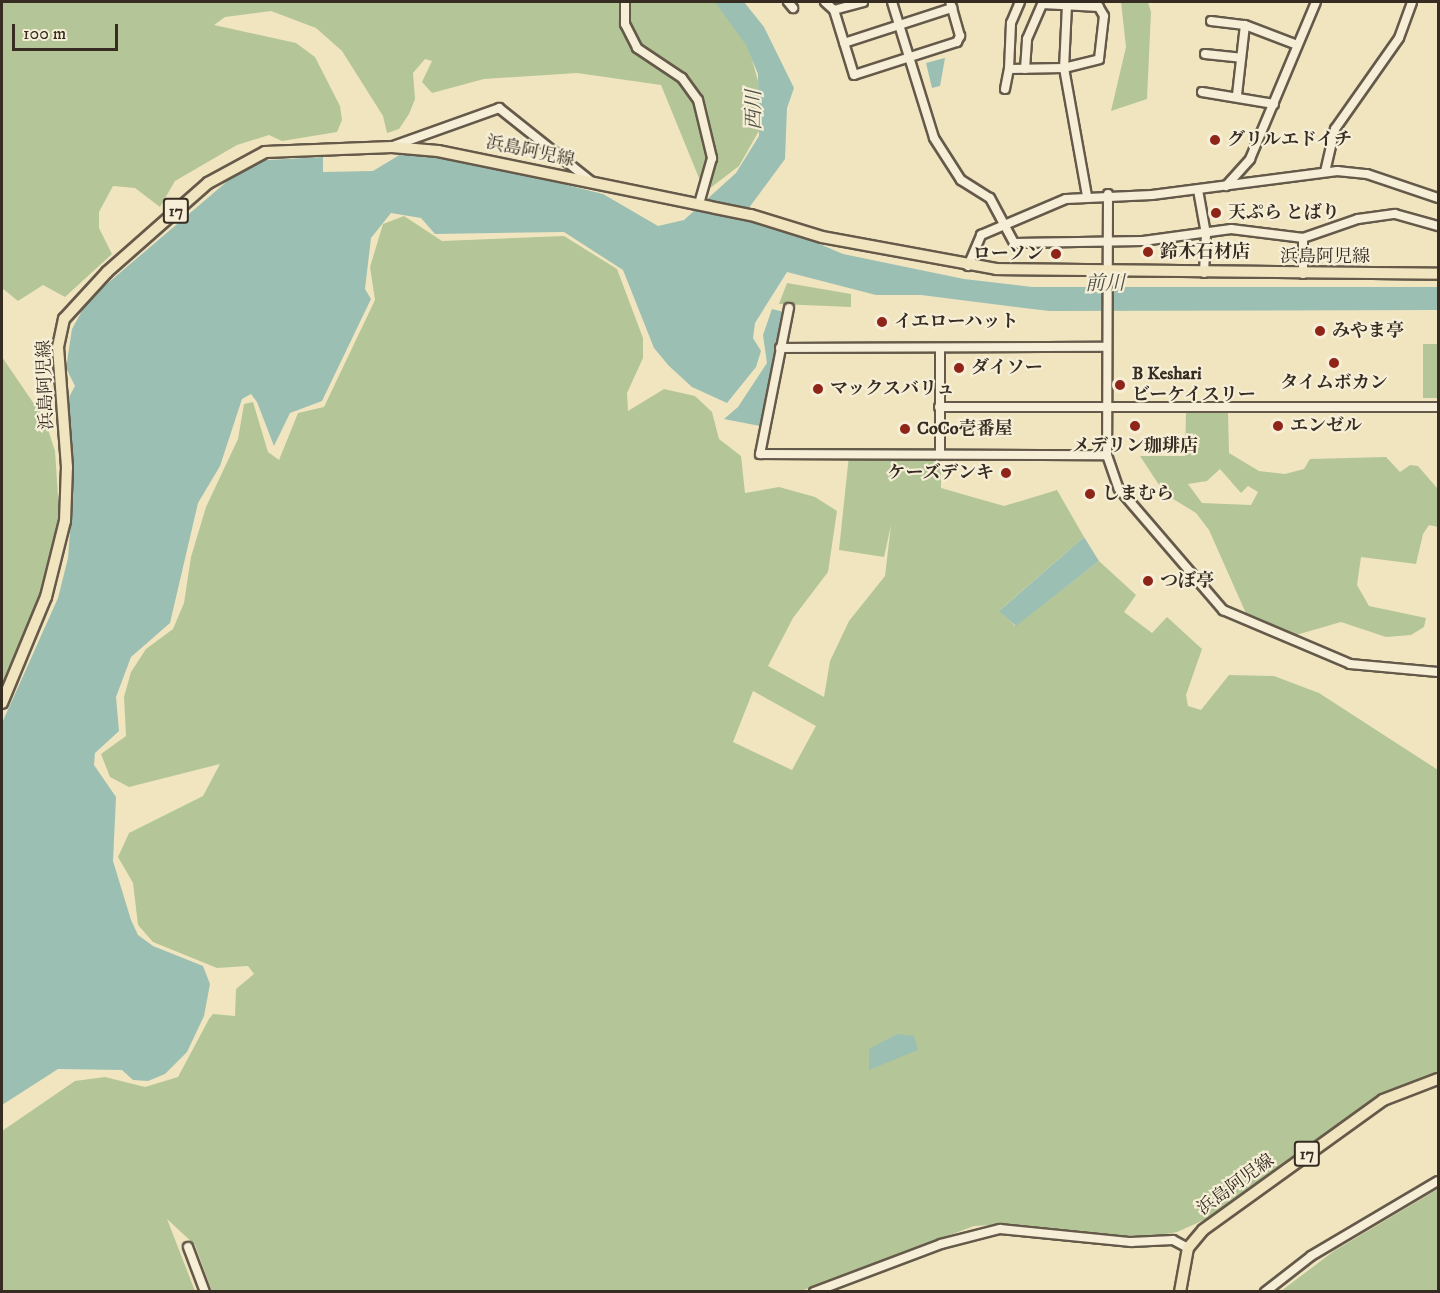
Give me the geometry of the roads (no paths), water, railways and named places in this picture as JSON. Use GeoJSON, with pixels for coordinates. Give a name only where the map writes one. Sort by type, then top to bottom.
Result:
{"type":"FeatureCollection","features":[{"type":"Feature","properties":{"kind":"main road","name":"浜島阿児線"},"geometry":{"type":"LineString","coordinates":[[2,703],[46,597],[65,521],[67,467],[58,346],[70,311],[208,183],[243,160],[291,148],[392,147],[483,158],[701,204],[822,237],[968,266],[1107,277],[1204,273],[1438,274]]}},
{"type":"Feature","properties":{"kind":"main road","name":"浜島阿児線"},"geometry":{"type":"LineString","coordinates":[[1188,1248],[1203,1230],[1383,1100],[1438,1079]]}},
{"type":"Feature","properties":{"kind":"main road"},"geometry":{"type":"LineString","coordinates":[[1180,1292],[1188,1248]]}},
{"type":"Feature","properties":{"kind":"street"},"geometry":{"type":"LineString","coordinates":[[625,2],[625,24],[637,48],[682,78],[698,100],[712,158],[701,204]]}},
{"type":"Feature","properties":{"kind":"street"},"geometry":{"type":"LineString","coordinates":[[825,2],[834,10],[854,75],[957,42],[960,36],[951,5],[899,26],[844,42]]}},
{"type":"Feature","properties":{"kind":"street"},"geometry":{"type":"LineString","coordinates":[[834,10],[863,2]]}},
{"type":"Feature","properties":{"kind":"street"},"geometry":{"type":"LineString","coordinates":[[892,2],[945,160],[961,180],[990,198],[1014,243],[1107,242],[1206,234],[1231,229],[1304,238],[1358,219],[1395,214],[1438,226]]}},
{"type":"Feature","properties":{"kind":"street"},"geometry":{"type":"LineString","coordinates":[[1005,89],[1009,69],[1011,23],[1020,2]]}},
{"type":"Feature","properties":{"kind":"street"},"geometry":{"type":"LineString","coordinates":[[1226,186],[1250,159],[1316,2]]}},
{"type":"Feature","properties":{"kind":"street"},"geometry":{"type":"LineString","coordinates":[[1325,172],[1335,129],[1399,38],[1412,2]]}},
{"type":"Feature","properties":{"kind":"street"},"geometry":{"type":"LineString","coordinates":[[1009,69],[1025,69],[1064,68],[1099,59],[1104,16],[1098,4],[1042,3],[1027,39],[1025,69]]}},
{"type":"Feature","properties":{"kind":"street"},"geometry":{"type":"LineString","coordinates":[[1067,5],[1064,68],[1087,196]]}},
{"type":"Feature","properties":{"kind":"street"},"geometry":{"type":"LineString","coordinates":[[1211,21],[1245,25],[1297,45]]}},
{"type":"Feature","properties":{"kind":"street"},"geometry":{"type":"LineString","coordinates":[[1237,95],[1245,25]]}},
{"type":"Feature","properties":{"kind":"street"},"geometry":{"type":"LineString","coordinates":[[1205,54],[1241,58]]}},
{"type":"Feature","properties":{"kind":"street"},"geometry":{"type":"LineString","coordinates":[[1202,92],[1237,95],[1274,104]]}},
{"type":"Feature","properties":{"kind":"street"},"geometry":{"type":"LineString","coordinates":[[392,147],[498,108],[593,183]]}},
{"type":"Feature","properties":{"kind":"street"},"geometry":{"type":"LineString","coordinates":[[968,266],[974,242],[1004,222],[1087,196],[1198,190],[1325,172],[1367,174],[1438,198]]}},
{"type":"Feature","properties":{"kind":"street"},"geometry":{"type":"LineString","coordinates":[[1198,190],[1206,234],[1204,273]]}},
{"type":"Feature","properties":{"kind":"street"},"geometry":{"type":"LineString","coordinates":[[1108,194],[1107,455],[1119,489],[1223,610],[1350,664],[1438,672]]}},
{"type":"Feature","properties":{"kind":"street"},"geometry":{"type":"LineString","coordinates":[[1303,274],[1304,238]]}},
{"type":"Feature","properties":{"kind":"street"},"geometry":{"type":"LineString","coordinates":[[789,308],[760,454],[1107,455]]}},
{"type":"Feature","properties":{"kind":"street"},"geometry":{"type":"LineString","coordinates":[[780,348],[1107,347]]}},
{"type":"Feature","properties":{"kind":"street"},"geometry":{"type":"LineString","coordinates":[[940,348],[940,453]]}},
{"type":"Feature","properties":{"kind":"street"},"geometry":{"type":"LineString","coordinates":[[939,407],[1438,407]]}},
{"type":"Feature","properties":{"kind":"street"},"geometry":{"type":"LineString","coordinates":[[1265,1292],[1311,1256],[1438,1181]]}},
{"type":"Feature","properties":{"kind":"street"},"geometry":{"type":"LineString","coordinates":[[814,1292],[941,1244],[1000,1229],[1131,1242],[1173,1240],[1188,1248]]}},
{"type":"Feature","properties":{"kind":"street"},"geometry":{"type":"LineString","coordinates":[[188,1247],[205,1292]]}},
{"type":"Feature","properties":{"kind":"water"},"geometry":{"type":"Polygon","coordinates":[[[715,2],[744,2],[764,27],[794,88],[787,108],[785,159],[740,220],[782,228],[843,254],[964,279],[1032,287],[1438,287],[1438,310],[1049,311],[921,295],[876,295],[787,272],[755,323],[753,338],[761,351],[756,367],[727,403],[692,387],[669,366],[654,348],[623,270],[564,232],[435,234],[421,218],[391,213],[371,238],[365,289],[371,299],[322,401],[290,413],[274,446],[257,402],[251,394],[242,399],[220,466],[198,503],[170,623],[131,657],[116,697],[119,731],[95,753],[94,765],[116,797],[113,861],[131,920],[138,935],[153,946],[203,966],[210,984],[204,1016],[187,1052],[165,1074],[148,1081],[133,1080],[122,1070],[58,1069],[2,1105],[2,723],[58,598],[68,558],[73,492],[68,399],[75,386],[66,368],[72,329],[88,300],[251,161],[323,157],[323,172],[373,171],[401,154],[473,162],[603,194],[658,226],[684,220],[736,173],[759,136],[758,74],[746,45],[715,2]]]}},
{"type":"Feature","properties":{"kind":"water"},"geometry":{"type":"Polygon","coordinates":[[[945,58],[940,86],[932,88],[926,63],[945,58]]]}},
{"type":"Feature","properties":{"kind":"water"},"geometry":{"type":"Polygon","coordinates":[[[772,309],[784,312],[760,426],[724,419],[738,407],[767,363],[763,335],[772,309]]]}},
{"type":"Feature","properties":{"kind":"water"},"geometry":{"type":"Polygon","coordinates":[[[1084,537],[1099,561],[1016,626],[999,611],[1084,537]]]}},
{"type":"Feature","properties":{"kind":"water"},"geometry":{"type":"Polygon","coordinates":[[[897,1034],[914,1036],[918,1050],[869,1070],[869,1049],[897,1034]]]}},
{"type":"Feature","properties":{"kind":"place","name":"グリルエドイチ"},"geometry":{"type":"Point","coordinates":[1215,140]}},
{"type":"Feature","properties":{"kind":"place","name":"天ぷら とばり"},"geometry":{"type":"Point","coordinates":[1216,213]}},
{"type":"Feature","properties":{"kind":"place","name":"鈴木石材店"},"geometry":{"type":"Point","coordinates":[1148,252]}},
{"type":"Feature","properties":{"kind":"place","name":"ローソン"},"geometry":{"type":"Point","coordinates":[1056,254]}},
{"type":"Feature","properties":{"kind":"place","name":"イエローハット"},"geometry":{"type":"Point","coordinates":[882,322]}},
{"type":"Feature","properties":{"kind":"place","name":"みやま亭"},"geometry":{"type":"Point","coordinates":[1320,331]}},
{"type":"Feature","properties":{"kind":"place","name":"タイムボカン"},"geometry":{"type":"Point","coordinates":[1334,363]}},
{"type":"Feature","properties":{"kind":"place","name":"ダイソー"},"geometry":{"type":"Point","coordinates":[959,368]}},
{"type":"Feature","properties":{"kind":"place","name":"B Keshari ビーケイスリー"},"geometry":{"type":"Point","coordinates":[1120,385]}},
{"type":"Feature","properties":{"kind":"place","name":"マックスバリュ"},"geometry":{"type":"Point","coordinates":[818,389]}},
{"type":"Feature","properties":{"kind":"place","name":"メデリン珈琲店"},"geometry":{"type":"Point","coordinates":[1135,426]}},
{"type":"Feature","properties":{"kind":"place","name":"エンゼル"},"geometry":{"type":"Point","coordinates":[1278,426]}},
{"type":"Feature","properties":{"kind":"place","name":"CoCo壱番屋"},"geometry":{"type":"Point","coordinates":[905,429]}},
{"type":"Feature","properties":{"kind":"place","name":"ケーズデンキ"},"geometry":{"type":"Point","coordinates":[1006,473]}},
{"type":"Feature","properties":{"kind":"place","name":"しまむら"},"geometry":{"type":"Point","coordinates":[1090,494]}},
{"type":"Feature","properties":{"kind":"place","name":"つぼ亭"},"geometry":{"type":"Point","coordinates":[1148,581]}},
{"type":"Feature","properties":{"kind":"water label","name":"西川"},"geometry":{"type":"Point","coordinates":[754,110]}},
{"type":"Feature","properties":{"kind":"water label","name":"前川"},"geometry":{"type":"Point","coordinates":[1105,284]}}]}
